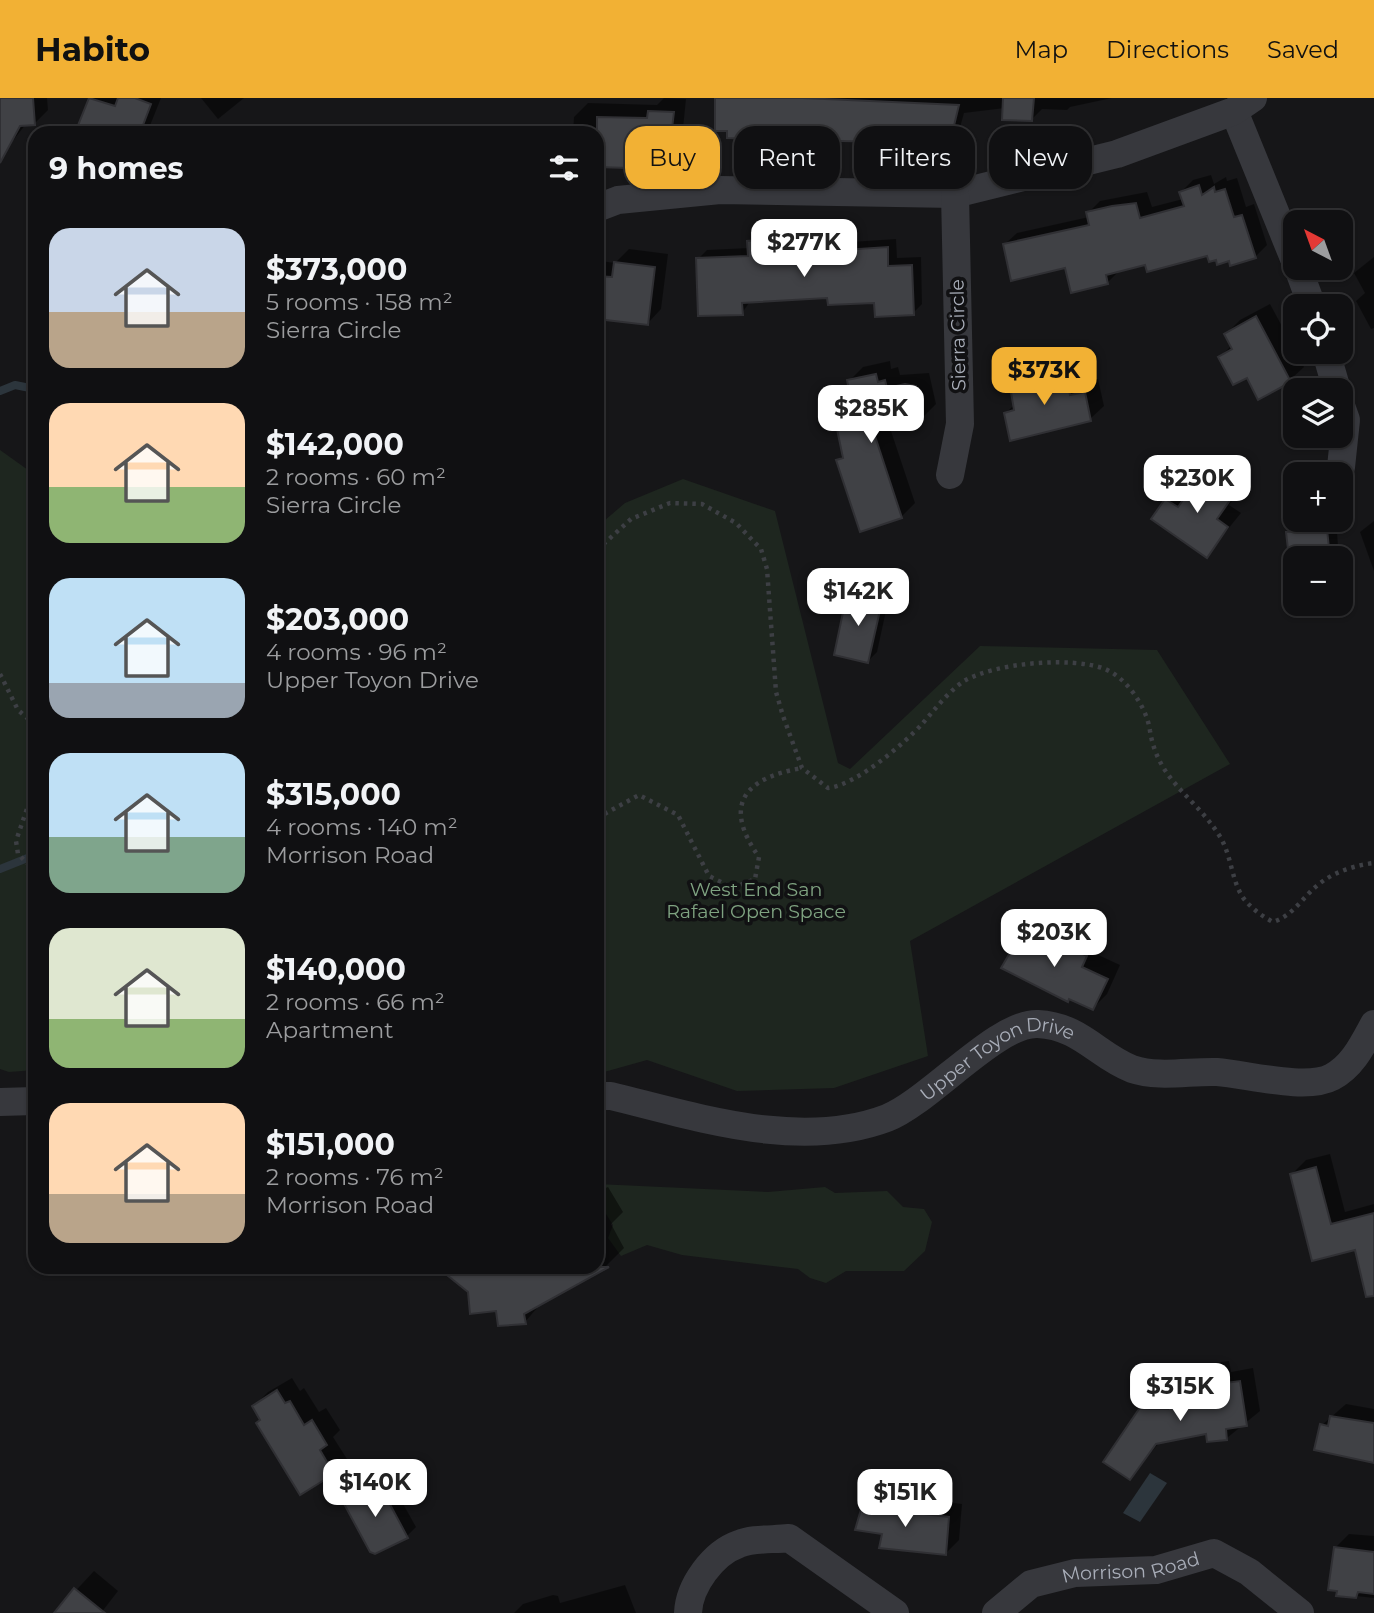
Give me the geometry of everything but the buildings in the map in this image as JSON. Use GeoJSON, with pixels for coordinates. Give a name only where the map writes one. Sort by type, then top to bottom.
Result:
{"type":"FeatureCollection","features":[{"type":"Feature","properties":{"kind":"street"},"geometry":{"type":"LineString","coordinates":[[604,205],[618,200],[720,190],[955,194],[1116,153],[1244,104],[1283,224]]}},
{"type":"Feature","properties":{"kind":"street","name":"Sierra Circle"},"geometry":{"type":"LineString","coordinates":[[950,475],[960,424],[955,194]]}},
{"type":"Feature","properties":{"kind":"street","name":"Upper Toyon Drive"},"geometry":{"type":"LineString","coordinates":[[604,1096],[748,1129],[854,1128],[888,1117],[915,1103],[1014,1029],[1037,1024],[1075,1032],[1128,1068],[1145,1073],[1216,1072],[1313,1082],[1332,1077],[1355,1059],[1374,1024]]}},
{"type":"Feature","properties":{"kind":"street"},"geometry":{"type":"LineString","coordinates":[[0,1102],[28,1101]]}},
{"type":"Feature","properties":{"kind":"street"},"geometry":{"type":"LineString","coordinates":[[688,1613],[689,1598],[709,1566],[739,1544],[789,1538],[895,1613]]}},
{"type":"Feature","properties":{"kind":"street","name":"Morrison Road"},"geometry":{"type":"LineString","coordinates":[[996,1613],[1031,1584],[1075,1573],[1156,1570],[1214,1553],[1249,1572],[1300,1613]]}},
{"type":"Feature","properties":{"kind":"path"},"geometry":{"type":"LineString","coordinates":[[604,544],[631,519],[670,503],[702,504],[736,523],[761,549],[767,569],[776,692],[802,768],[828,788],[839,787],[900,746],[938,704],[962,683],[981,672],[1011,667],[1077,664],[1106,669],[1131,690],[1148,719],[1153,752],[1167,777],[1219,835],[1231,857],[1243,898],[1259,915],[1273,922],[1286,918],[1322,881],[1343,870],[1374,863]]}},
{"type":"Feature","properties":{"kind":"path"},"geometry":{"type":"LineString","coordinates":[[0,674],[18,710],[28,719]]}},
{"type":"Feature","properties":{"kind":"path"},"geometry":{"type":"LineString","coordinates":[[604,814],[639,795],[671,810],[678,815],[709,876],[733,888],[755,879],[759,857],[746,839],[740,821],[741,802],[755,784],[772,773],[802,768]]}},
{"type":"Feature","properties":{"kind":"path"},"geometry":{"type":"LineString","coordinates":[[28,806],[16,841],[18,854],[28,863]]}},
{"type":"Feature","properties":{"kind":"green space"},"geometry":{"type":"Polygon","coordinates":[[[0,450],[28,470],[28,1071],[9,1072],[0,1069],[0,450]]]}},
{"type":"Feature","properties":{"kind":"green space","name":"West End San Rafael Open Space"},"geometry":{"type":"Polygon","coordinates":[[[683,479],[775,511],[838,763],[850,769],[980,646],[1157,650],[1230,764],[910,941],[928,1056],[834,1088],[737,1091],[647,1060],[604,1072],[604,521],[625,503],[683,479]]]}},
{"type":"Feature","properties":{"kind":"green space"},"geometry":{"type":"Polygon","coordinates":[[[604,1184],[768,1192],[825,1187],[835,1193],[887,1191],[903,1207],[924,1209],[932,1222],[925,1251],[904,1271],[846,1271],[826,1283],[810,1278],[798,1269],[682,1255],[647,1245],[621,1256],[608,1238],[613,1225],[604,1211],[604,1184]]]}},
{"type":"Feature","properties":{"kind":"shaded area"},"geometry":{"type":"Polygon","coordinates":[[[1150,1473],[1167,1483],[1140,1522],[1123,1513],[1150,1473]]]}},
{"type":"Feature","properties":{"kind":"waterway"},"geometry":{"type":"LineString","coordinates":[[0,391],[15,385],[28,388]]}},
{"type":"Feature","properties":{"kind":"waterway"},"geometry":{"type":"LineString","coordinates":[[0,869],[28,858]]}}]}
